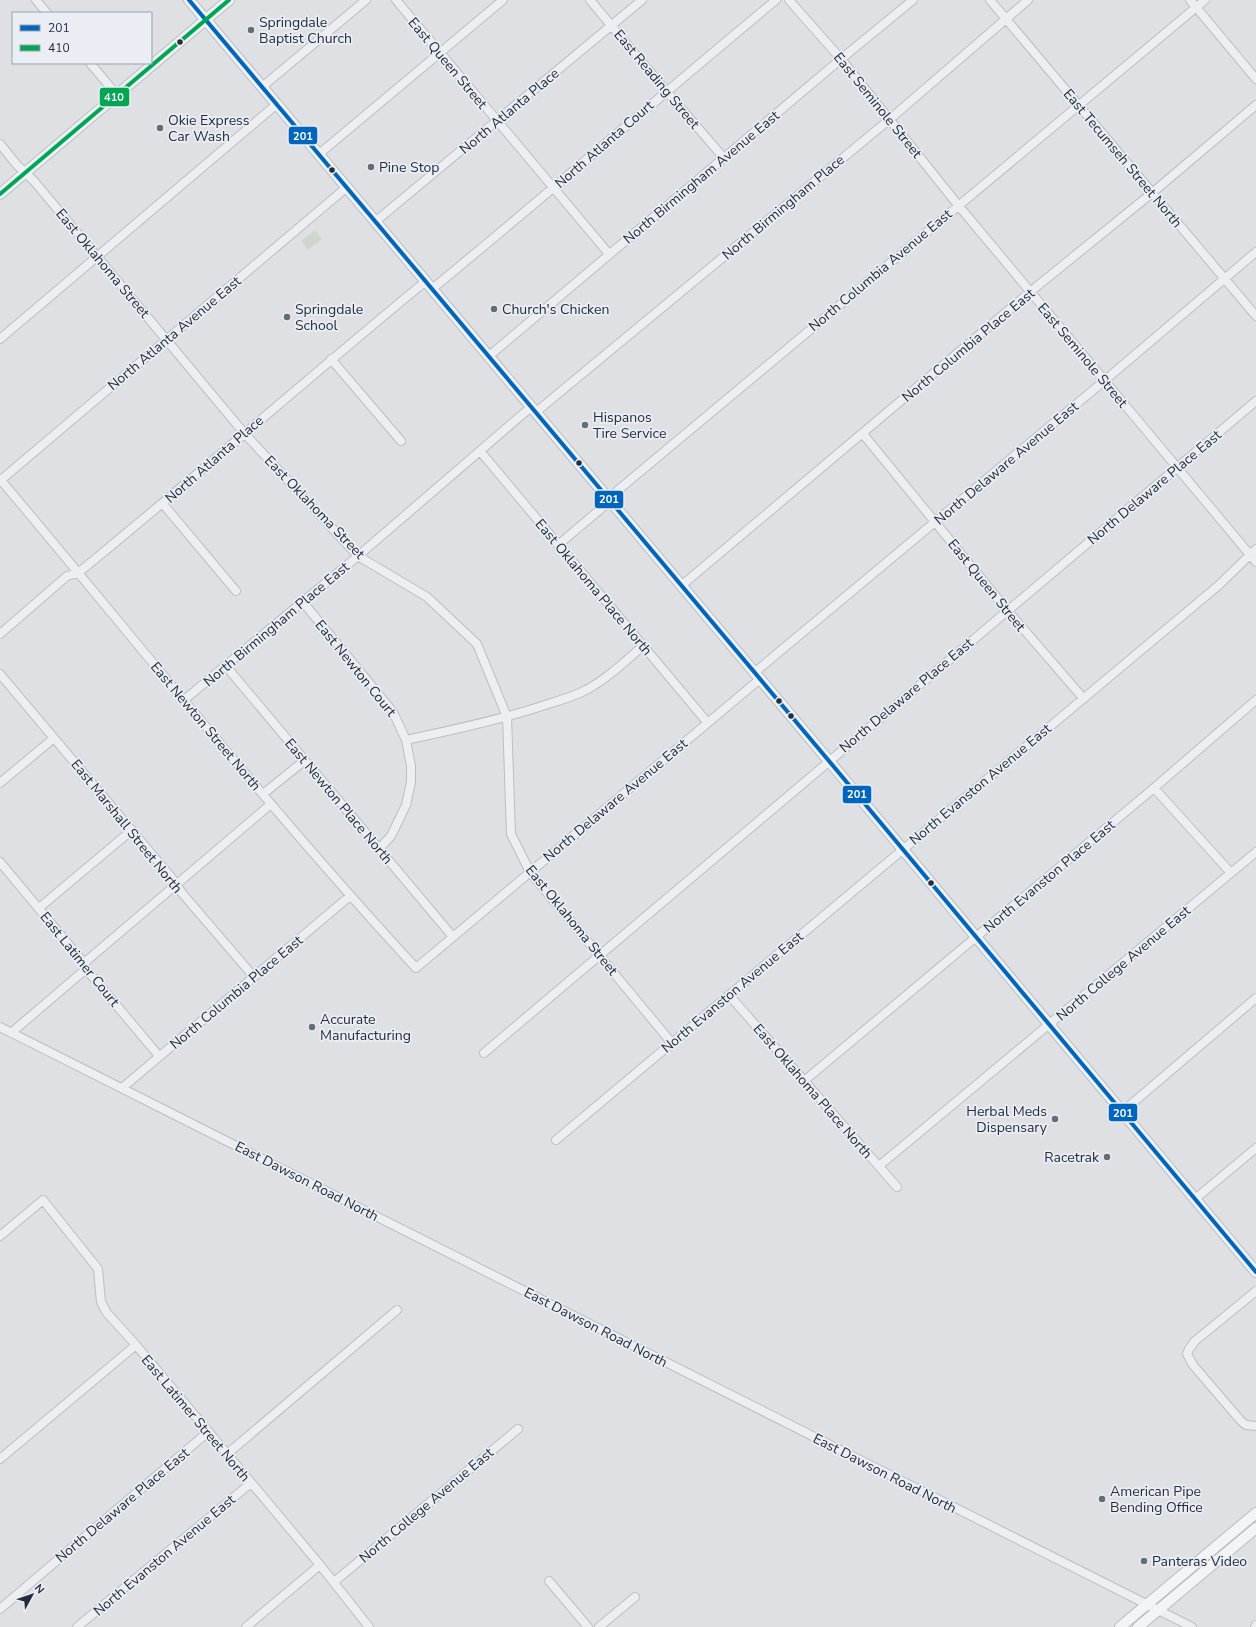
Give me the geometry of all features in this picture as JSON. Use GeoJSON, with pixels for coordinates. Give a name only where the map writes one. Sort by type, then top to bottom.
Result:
{"type":"FeatureCollection","features":[{"type":"Feature","properties":{"kind":"main road"},"geometry":{"type":"LineString","coordinates":[[189,0],[829,761],[1256,1272]]}},
{"type":"Feature","properties":{"kind":"main road"},"geometry":{"type":"LineString","coordinates":[[0,194],[229,0]]}},
{"type":"Feature","properties":{"kind":"main road"},"geometry":{"type":"LineString","coordinates":[[1120,1627],[1256,1513]]}},
{"type":"Feature","properties":{"kind":"main road"},"geometry":{"type":"LineString","coordinates":[[1138,1627],[1256,1528]]}},
{"type":"Feature","properties":{"kind":"main road"},"geometry":{"type":"LineString","coordinates":[[1216,1546],[1224,1555]]}},
{"type":"Feature","properties":{"kind":"street"},"geometry":{"type":"LineString","coordinates":[[36,0],[46,12]]}},
{"type":"Feature","properties":{"kind":"street"},"geometry":{"type":"LineString","coordinates":[[262,87],[366,0]]}},
{"type":"Feature","properties":{"kind":"street","name":"East Queen Street"},"geometry":{"type":"LineString","coordinates":[[396,0],[609,254]]}},
{"type":"Feature","properties":{"kind":"street"},"geometry":{"type":"LineString","coordinates":[[319,154],[503,0]]}},
{"type":"Feature","properties":{"kind":"street","name":"East Reading Street"},"geometry":{"type":"LineString","coordinates":[[590,0],[724,158]]}},
{"type":"Feature","properties":{"kind":"street","name":"North Atlanta Place"},"geometry":{"type":"LineString","coordinates":[[376,221],[642,0]]}},
{"type":"Feature","properties":{"kind":"street","name":"North Atlanta Court"},"geometry":{"type":"LineString","coordinates":[[429,285],[554,188],[666,91],[776,0]]}},
{"type":"Feature","properties":{"kind":"street","name":"East Seminole Street"},"geometry":{"type":"LineString","coordinates":[[789,0],[841,59],[958,205],[1104,381],[1253,552],[1256,562]]}},
{"type":"Feature","properties":{"kind":"street","name":"North Birmingham Avenue East"},"geometry":{"type":"LineString","coordinates":[[489,356],[913,0]]}},
{"type":"Feature","properties":{"kind":"street","name":"East Tecumseh Street North"},"geometry":{"type":"LineString","coordinates":[[990,0],[1256,316]]}},
{"type":"Feature","properties":{"kind":"street","name":"North Birmingham Place"},"geometry":{"type":"LineString","coordinates":[[533,409],[890,119],[1028,0]]}},
{"type":"Feature","properties":{"kind":"street"},"geometry":{"type":"LineString","coordinates":[[1190,0],[1256,79]]}},
{"type":"Feature","properties":{"kind":"street","name":"North Columbia Avenue East"},"geometry":{"type":"LineString","coordinates":[[558,545],[609,500],[617,491],[1205,0]]}},
{"type":"Feature","properties":{"kind":"street"},"geometry":{"type":"LineString","coordinates":[[91,64],[117,95]]}},
{"type":"Feature","properties":{"kind":"street"},"geometry":{"type":"LineString","coordinates":[[0,339],[277,104]]}},
{"type":"Feature","properties":{"kind":"street","name":"North Columbia Place East"},"geometry":{"type":"LineString","coordinates":[[681,586],[1030,292],[1152,193],[1256,105]]}},
{"type":"Feature","properties":{"kind":"street","name":"East Oklahoma Street"},"geometry":{"type":"LineString","coordinates":[[0,144],[97,256],[244,433],[358,556],[427,597],[477,644],[507,717],[511,834],[530,872],[671,1042]]}},
{"type":"Feature","properties":{"kind":"street","name":"North Atlanta Avenue East"},"geometry":{"type":"LineString","coordinates":[[0,480],[347,187]]}},
{"type":"Feature","properties":{"kind":"street","name":"North Delaware Avenue East"},"geometry":{"type":"LineString","coordinates":[[416,968],[707,722],[757,676],[936,522],[1256,252]]}},
{"type":"Feature","properties":{"kind":"street","name":"North Atlanta Place"},"geometry":{"type":"LineString","coordinates":[[0,634],[67,576],[78,573],[163,504],[331,359],[429,285]]}},
{"type":"Feature","properties":{"kind":"street"},"geometry":{"type":"LineString","coordinates":[[331,359],[401,441]]}},
{"type":"Feature","properties":{"kind":"street","name":"North Delaware Place East"},"geometry":{"type":"LineString","coordinates":[[484,1053],[1177,466],[1256,401]]}},
{"type":"Feature","properties":{"kind":"street","name":"North Birmingham Place East"},"geometry":{"type":"LineString","coordinates":[[184,700],[358,556],[480,451],[533,409]]}},
{"type":"Feature","properties":{"kind":"street","name":"East Queen Street"},"geometry":{"type":"LineString","coordinates":[[863,434],[1007,610],[1083,698]]}},
{"type":"Feature","properties":{"kind":"street","name":"East Oklahoma Place North"},"geometry":{"type":"LineString","coordinates":[[480,451],[707,722]]}},
{"type":"Feature","properties":{"kind":"street","name":"East Newton Street North"},"geometry":{"type":"LineString","coordinates":[[0,480],[271,804],[350,896],[416,968]]}},
{"type":"Feature","properties":{"kind":"street"},"geometry":{"type":"LineString","coordinates":[[163,504],[236,591]]}},
{"type":"Feature","properties":{"kind":"street","name":"North Evanston Avenue East"},"geometry":{"type":"LineString","coordinates":[[556,1140],[671,1042],[1218,585],[1253,552]]}},
{"type":"Feature","properties":{"kind":"street","name":"East Newton Court"},"geometry":{"type":"LineString","coordinates":[[302,601],[393,712],[406,740],[411,766],[411,782],[406,805],[391,836],[379,849]]}},
{"type":"Feature","properties":{"kind":"street"},"geometry":{"type":"LineString","coordinates":[[406,740],[507,717],[582,692],[609,675],[643,646]]}},
{"type":"Feature","properties":{"kind":"street","name":"East Newton Place North"},"geometry":{"type":"LineString","coordinates":[[225,665],[453,937]]}},
{"type":"Feature","properties":{"kind":"street","name":"East Marshall Street North"},"geometry":{"type":"LineString","coordinates":[[0,674],[132,830],[182,893],[254,977]]}},
{"type":"Feature","properties":{"kind":"street","name":"North Evanston Place East"},"geometry":{"type":"LineString","coordinates":[[804,1081],[1154,788],[1256,700]]}},
{"type":"Feature","properties":{"kind":"street"},"geometry":{"type":"LineString","coordinates":[[0,783],[54,738]]}},
{"type":"Feature","properties":{"kind":"street"},"geometry":{"type":"LineString","coordinates":[[263,794],[304,761]]}},
{"type":"Feature","properties":{"kind":"street"},"geometry":{"type":"LineString","coordinates":[[1154,788],[1231,873]]}},
{"type":"Feature","properties":{"kind":"street"},"geometry":{"type":"LineString","coordinates":[[12,1032],[176,884],[271,804]]}},
{"type":"Feature","properties":{"kind":"street"},"geometry":{"type":"LineString","coordinates":[[39,908],[132,830]]}},
{"type":"Feature","properties":{"kind":"street","name":"North College Avenue East"},"geometry":{"type":"LineString","coordinates":[[879,1166],[1256,852]]}},
{"type":"Feature","properties":{"kind":"street","name":"East Latimer Court"},"geometry":{"type":"LineString","coordinates":[[0,862],[159,1056]]}},
{"type":"Feature","properties":{"kind":"street","name":"North Columbia Place East"},"geometry":{"type":"LineString","coordinates":[[122,1088],[350,896]]}},
{"type":"Feature","properties":{"kind":"street","name":"East Oklahoma Place North"},"geometry":{"type":"LineString","coordinates":[[729,995],[897,1187]]}},
{"type":"Feature","properties":{"kind":"street"},"geometry":{"type":"LineString","coordinates":[[1122,1112],[1256,998]]}},
{"type":"Feature","properties":{"kind":"street","name":"East Dawson Road North"},"geometry":{"type":"LineString","coordinates":[[0,1027],[1159,1609],[1192,1627]]}},
{"type":"Feature","properties":{"kind":"street"},"geometry":{"type":"LineString","coordinates":[[1195,1199],[1256,1148]]}},
{"type":"Feature","properties":{"kind":"street","name":"East Latimer Street North"},"geometry":{"type":"LineString","coordinates":[[0,1236],[44,1200],[98,1269],[101,1302],[107,1313],[136,1345],[320,1565],[369,1627]]}},
{"type":"Feature","properties":{"kind":"street"},"geometry":{"type":"LineString","coordinates":[[1253,1426],[1246,1425],[1241,1421],[1193,1364],[1187,1354],[1195,1342],[1256,1291]]}},
{"type":"Feature","properties":{"kind":"street"},"geometry":{"type":"LineString","coordinates":[[227,1454],[397,1310]]}},
{"type":"Feature","properties":{"kind":"street"},"geometry":{"type":"LineString","coordinates":[[0,1460],[136,1345]]}},
{"type":"Feature","properties":{"kind":"street","name":"North College Avenue East"},"geometry":{"type":"LineString","coordinates":[[334,1582],[518,1429]]}},
{"type":"Feature","properties":{"kind":"street","name":"North Delaware Place East"},"geometry":{"type":"LineString","coordinates":[[0,1609],[208,1432]]}},
{"type":"Feature","properties":{"kind":"street","name":"North Evanston Avenue East"},"geometry":{"type":"LineString","coordinates":[[77,1627],[251,1483]]}},
{"type":"Feature","properties":{"kind":"street"},"geometry":{"type":"LineString","coordinates":[[246,1627],[320,1565]]}},
{"type":"Feature","properties":{"kind":"street"},"geometry":{"type":"LineString","coordinates":[[549,1581],[588,1627]]}},
{"type":"Feature","properties":{"kind":"street"},"geometry":{"type":"LineString","coordinates":[[599,1627],[635,1596]]}},
{"type":"Feature","properties":{"kind":"shaded area"},"geometry":{"type":"Polygon","coordinates":[[[315,230],[322,239],[308,250],[301,241],[315,230]]]}},
{"type":"Feature","properties":{"kind":"transit line","name":"201"},"geometry":{"type":"LineString","coordinates":[[189,0],[829,761],[1256,1272]]}},
{"type":"Feature","properties":{"kind":"transit line","name":"410"},"geometry":{"type":"LineString","coordinates":[[0,194],[229,0]]}},
{"type":"Feature","properties":{"kind":"place","name":"Springdale Baptist Church"},"geometry":{"type":"Point","coordinates":[251,30]}},
{"type":"Feature","properties":{"kind":"place","name":"Okie Express Car Wash"},"geometry":{"type":"Point","coordinates":[160,128]}},
{"type":"Feature","properties":{"kind":"place","name":"Pine Stop"},"geometry":{"type":"Point","coordinates":[371,167]}},
{"type":"Feature","properties":{"kind":"place","name":"Church's Chicken"},"geometry":{"type":"Point","coordinates":[494,309]}},
{"type":"Feature","properties":{"kind":"place","name":"Springdale School"},"geometry":{"type":"Point","coordinates":[287,317]}},
{"type":"Feature","properties":{"kind":"place","name":"Hispanos Tire Service"},"geometry":{"type":"Point","coordinates":[585,425]}},
{"type":"Feature","properties":{"kind":"place","name":"Accurate Manufacturing"},"geometry":{"type":"Point","coordinates":[312,1027]}},
{"type":"Feature","properties":{"kind":"place","name":"Herbal Meds Dispensary"},"geometry":{"type":"Point","coordinates":[1055,1119]}},
{"type":"Feature","properties":{"kind":"place","name":"Racetrak"},"geometry":{"type":"Point","coordinates":[1107,1157]}},
{"type":"Feature","properties":{"kind":"place","name":"American Pipe Bending Office"},"geometry":{"type":"Point","coordinates":[1102,1499]}},
{"type":"Feature","properties":{"kind":"place","name":"Panteras Video"},"geometry":{"type":"Point","coordinates":[1144,1561]}}]}
